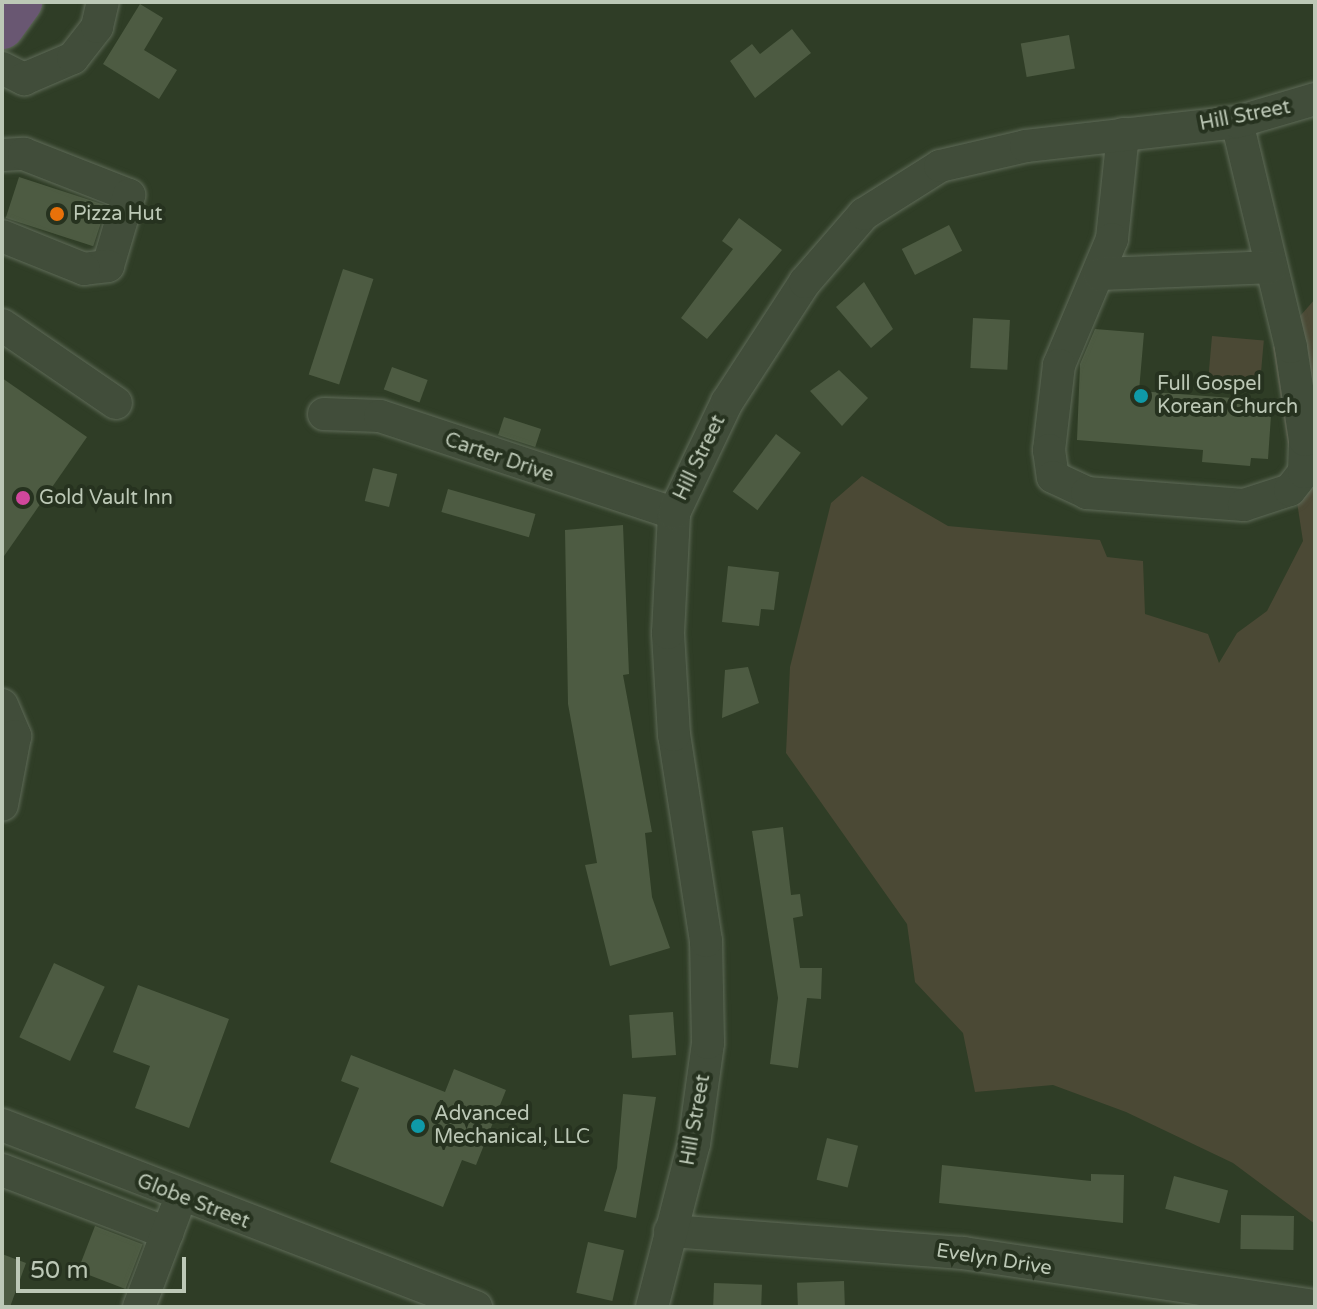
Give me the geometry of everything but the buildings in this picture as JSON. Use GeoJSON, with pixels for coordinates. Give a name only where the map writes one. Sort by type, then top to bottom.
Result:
{"type":"FeatureCollection","features":[{"type":"Feature","properties":{"kind":"highway"},"geometry":{"type":"LineString","coordinates":[[2,27],[20,2]]}},
{"type":"Feature","properties":{"kind":"street"},"geometry":{"type":"LineString","coordinates":[[2,68],[24,79],[73,58],[97,27],[103,2]]}},
{"type":"Feature","properties":{"kind":"street","name":"Hill Street"},"geometry":{"type":"LineString","coordinates":[[652,1307],[696,1131],[708,992],[674,735],[668,633],[674,513],[752,361],[864,214],[940,166],[983,153],[1237,122],[1315,99]]}},
{"type":"Feature","properties":{"kind":"street"},"geometry":{"type":"LineString","coordinates":[[1123,134],[1112,239],[1059,365],[1049,450],[1053,477],[1087,493],[1244,505],[1290,490],[1304,472],[1291,347],[1237,122]]}},
{"type":"Feature","properties":{"kind":"street"},"geometry":{"type":"LineString","coordinates":[[2,155],[24,154],[129,195],[108,266],[84,269],[2,236]]}},
{"type":"Feature","properties":{"kind":"street"},"geometry":{"type":"LineString","coordinates":[[1099,274],[1271,267]]}},
{"type":"Feature","properties":{"kind":"street"},"geometry":{"type":"LineString","coordinates":[[2,325],[116,403]]}},
{"type":"Feature","properties":{"kind":"street","name":"Carter Drive"},"geometry":{"type":"LineString","coordinates":[[324,414],[380,416],[674,513]]}},
{"type":"Feature","properties":{"kind":"street"},"geometry":{"type":"LineString","coordinates":[[2,705],[15,736],[2,805]]}},
{"type":"Feature","properties":{"kind":"street","name":"Globe Street"},"geometry":{"type":"LineString","coordinates":[[2,1125],[180,1198],[476,1307]]}},
{"type":"Feature","properties":{"kind":"street"},"geometry":{"type":"LineString","coordinates":[[2,1170],[167,1233]]}},
{"type":"Feature","properties":{"kind":"street"},"geometry":{"type":"LineString","coordinates":[[139,1307],[180,1198]]}},
{"type":"Feature","properties":{"kind":"street","name":"Evelyn Drive"},"geometry":{"type":"LineString","coordinates":[[670,1231],[963,1253],[1315,1306]]}},
{"type":"Feature","properties":{"kind":"shaded area"},"geometry":{"type":"Polygon","coordinates":[[[1315,299],[1315,1224],[1233,1163],[1126,1112],[1053,1085],[975,1092],[963,1033],[915,982],[907,924],[786,753],[790,667],[831,503],[862,476],[948,526],[1100,540],[1107,557],[1143,561],[1145,614],[1208,634],[1219,663],[1237,633],[1267,611],[1303,541],[1273,347],[1315,299]]]}},
{"type":"Feature","properties":{"kind":"shaded area"},"geometry":{"type":"Polygon","coordinates":[[[1212,336],[1264,341],[1260,386],[1208,382],[1212,336]]]}},
{"type":"Feature","properties":{"kind":"place","name":"Pizza Hut"},"geometry":{"type":"Point","coordinates":[57,214]}},
{"type":"Feature","properties":{"kind":"place","name":"Full Gospel Korean Church"},"geometry":{"type":"Point","coordinates":[1141,396]}},
{"type":"Feature","properties":{"kind":"place","name":"Gold Vault Inn"},"geometry":{"type":"Point","coordinates":[23,498]}},
{"type":"Feature","properties":{"kind":"place","name":"Advanced Mechanical, LLC"},"geometry":{"type":"Point","coordinates":[418,1126]}}]}
